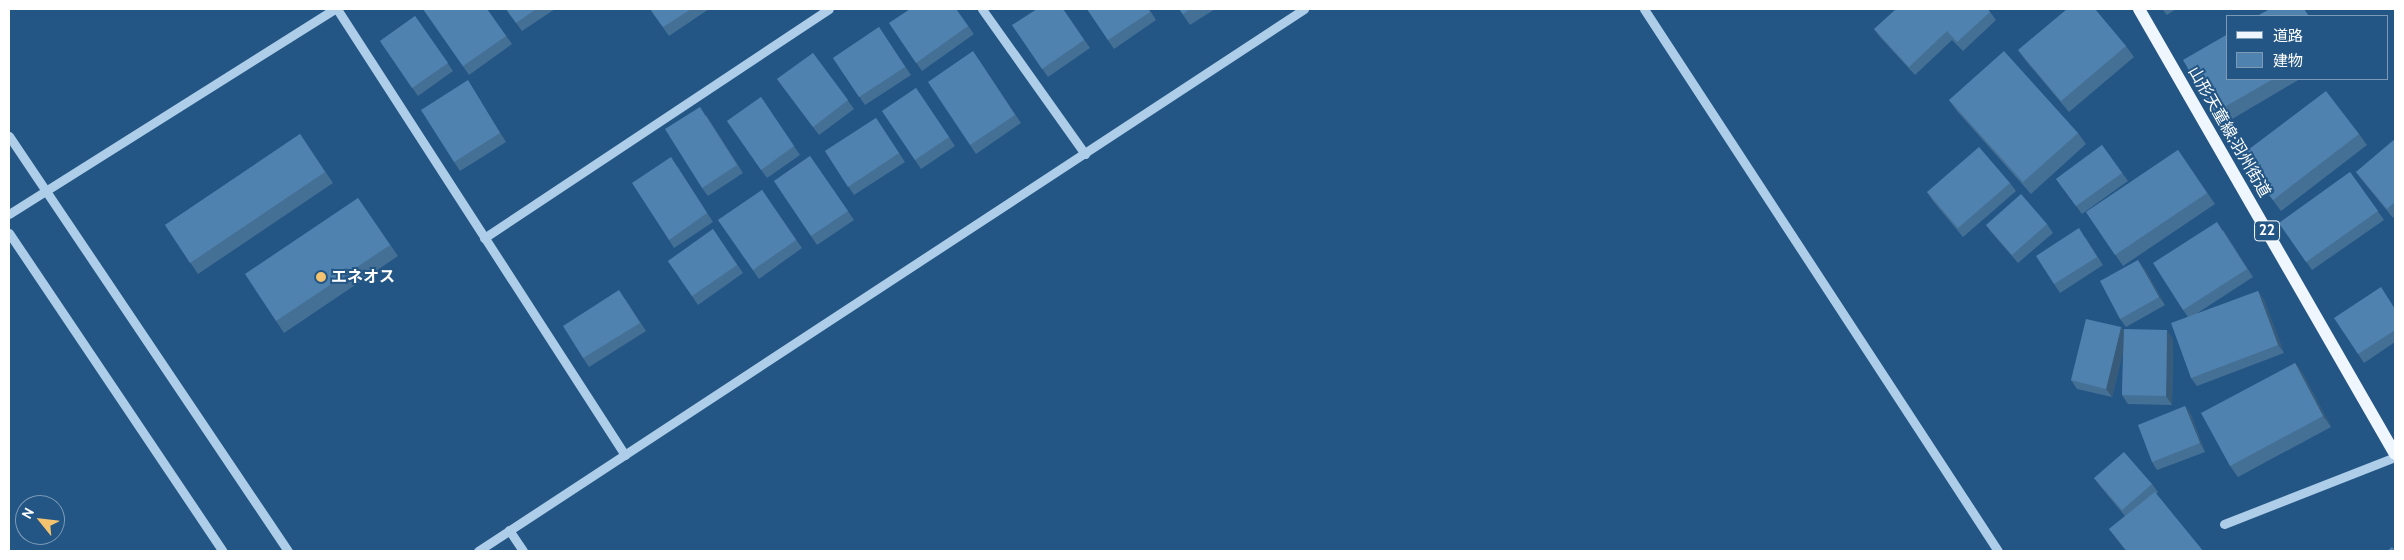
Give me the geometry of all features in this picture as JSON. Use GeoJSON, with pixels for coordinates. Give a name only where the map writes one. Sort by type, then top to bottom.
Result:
{"type":"FeatureCollection","features":[{"type":"Feature","properties":{"kind":"main road","name":"山形天童線;羽州街道"},"geometry":{"type":"LineString","coordinates":[[2139,9],[2395,456]]}},
{"type":"Feature","properties":{"kind":"street"},"geometry":{"type":"LineString","coordinates":[[9,214],[44,190],[336,9],[626,455]]}},
{"type":"Feature","properties":{"kind":"street"},"geometry":{"type":"LineString","coordinates":[[484,238],[829,9]]}},
{"type":"Feature","properties":{"kind":"street"},"geometry":{"type":"LineString","coordinates":[[982,9],[1085,154]]}},
{"type":"Feature","properties":{"kind":"street"},"geometry":{"type":"LineString","coordinates":[[478,551],[1304,9]]}},
{"type":"Feature","properties":{"kind":"street"},"geometry":{"type":"LineString","coordinates":[[1644,9],[1998,551]]}},
{"type":"Feature","properties":{"kind":"street"},"geometry":{"type":"LineString","coordinates":[[9,136],[288,551]]}},
{"type":"Feature","properties":{"kind":"street"},"geometry":{"type":"LineString","coordinates":[[9,232],[223,551]]}},
{"type":"Feature","properties":{"kind":"street"},"geometry":{"type":"LineString","coordinates":[[2224,524],[2395,456]]}},
{"type":"Feature","properties":{"kind":"street"},"geometry":{"type":"LineString","coordinates":[[509,530],[524,551]]}},
{"type":"Feature","properties":{"kind":"building"},"geometry":{"type":"Polygon","coordinates":[[[423,9],[487,9],[506,36],[463,66],[423,9]]]}},
{"type":"Feature","properties":{"kind":"building"},"geometry":{"type":"Polygon","coordinates":[[[506,9],[536,9],[516,23],[506,9]]]}},
{"type":"Feature","properties":{"kind":"building"},"geometry":{"type":"Polygon","coordinates":[[[650,9],[691,9],[663,27],[650,9]]]}},
{"type":"Feature","properties":{"kind":"building"},"geometry":{"type":"Polygon","coordinates":[[[910,9],[956,9],[968,26],[916,63],[889,23],[910,9]]]}},
{"type":"Feature","properties":{"kind":"building"},"geometry":{"type":"Polygon","coordinates":[[[1037,9],[1063,9],[1084,40],[1042,69],[1012,25],[1037,9]]]}},
{"type":"Feature","properties":{"kind":"building"},"geometry":{"type":"Polygon","coordinates":[[[1087,9],[1148,9],[1150,12],[1108,40],[1087,9]]]}},
{"type":"Feature","properties":{"kind":"building"},"geometry":{"type":"Polygon","coordinates":[[[1179,9],[1190,9],[1183,14],[1179,9]]]}},
{"type":"Feature","properties":{"kind":"building"},"geometry":{"type":"Polygon","coordinates":[[[1896,9],[1988,9],[1990,12],[1957,42],[1947,31],[1909,67],[1874,29],[1896,9]]]}},
{"type":"Feature","properties":{"kind":"building"},"geometry":{"type":"Polygon","coordinates":[[[2067,9],[2095,9],[2126,46],[2061,101],[2018,50],[2067,9]]]}},
{"type":"Feature","properties":{"kind":"building"},"geometry":{"type":"Polygon","coordinates":[[[2270,9],[2304,9],[2308,15],[2259,15],[2270,9]]]}},
{"type":"Feature","properties":{"kind":"building"},"geometry":{"type":"Polygon","coordinates":[[[415,16],[448,63],[412,88],[380,41],[415,16]]]}},
{"type":"Feature","properties":{"kind":"building"},"geometry":{"type":"Polygon","coordinates":[[[879,27],[905,67],[859,97],[833,58],[879,27]]]}},
{"type":"Feature","properties":{"kind":"building"},"geometry":{"type":"Polygon","coordinates":[[[2226,35],[2226,80],[2271,80],[2214,113],[2183,60],[2226,35]]]}},
{"type":"Feature","properties":{"kind":"building"},"geometry":{"type":"Polygon","coordinates":[[[973,51],[1015,115],[970,145],[928,82],[973,51]]]}},
{"type":"Feature","properties":{"kind":"building"},"geometry":{"type":"Polygon","coordinates":[[[2004,51],[2078,133],[2023,182],[1949,100],[2004,51]]]}},
{"type":"Feature","properties":{"kind":"building"},"geometry":{"type":"Polygon","coordinates":[[[813,53],[848,100],[813,127],[777,79],[813,53]]]}},
{"type":"Feature","properties":{"kind":"building"},"geometry":{"type":"Polygon","coordinates":[[[468,80],[500,133],[454,162],[421,110],[468,80]]]}},
{"type":"Feature","properties":{"kind":"building"},"geometry":{"type":"Polygon","coordinates":[[[916,88],[949,137],[915,160],[882,111],[916,88]]]}},
{"type":"Feature","properties":{"kind":"building"},"geometry":{"type":"Polygon","coordinates":[[[2326,91],[2359,134],[2273,200],[2240,156],[2326,91]]]}},
{"type":"Feature","properties":{"kind":"building"},"geometry":{"type":"Polygon","coordinates":[[[761,97],[794,146],[761,170],[727,121],[761,97]]]}},
{"type":"Feature","properties":{"kind":"building"},"geometry":{"type":"Polygon","coordinates":[[[700,107],[737,165],[702,188],[665,129],[700,107]]]}},
{"type":"Feature","properties":{"kind":"building"},"geometry":{"type":"Polygon","coordinates":[[[876,118],[899,153],[848,187],[825,151],[876,118]]]}},
{"type":"Feature","properties":{"kind":"building"},"geometry":{"type":"Polygon","coordinates":[[[300,134],[325,172],[190,263],[165,225],[300,134]]]}},
{"type":"Feature","properties":{"kind":"building"},"geometry":{"type":"Polygon","coordinates":[[[2395,139],[2395,202],[2387,209],[2356,172],[2395,139]]]}},
{"type":"Feature","properties":{"kind":"building"},"geometry":{"type":"Polygon","coordinates":[[[2102,145],[2122,173],[2076,206],[2056,179],[2102,145]]]}},
{"type":"Feature","properties":{"kind":"building"},"geometry":{"type":"Polygon","coordinates":[[[1979,147],[2010,183],[1958,228],[1927,192],[1979,147]]]}},
{"type":"Feature","properties":{"kind":"building"},"geometry":{"type":"Polygon","coordinates":[[[2178,150],[2207,193],[2115,255],[2086,212],[2178,150]]]}},
{"type":"Feature","properties":{"kind":"building"},"geometry":{"type":"Polygon","coordinates":[[[810,156],[848,211],[811,236],[774,181],[810,156]]]}},
{"type":"Feature","properties":{"kind":"building"},"geometry":{"type":"Polygon","coordinates":[[[671,157],[707,213],[669,240],[632,183],[671,157]]]}},
{"type":"Feature","properties":{"kind":"building"},"geometry":{"type":"Polygon","coordinates":[[[2350,172],[2378,211],[2306,262],[2279,223],[2350,172]]]}},
{"type":"Feature","properties":{"kind":"building"},"geometry":{"type":"Polygon","coordinates":[[[762,190],[796,240],[753,270],[718,220],[762,190]]]}},
{"type":"Feature","properties":{"kind":"building"},"geometry":{"type":"Polygon","coordinates":[[[2021,194],[2047,224],[2012,255],[1986,225],[2021,194]]]}},
{"type":"Feature","properties":{"kind":"building"},"geometry":{"type":"Polygon","coordinates":[[[358,198],[390,245],[276,321],[245,274],[358,198]]]}},
{"type":"Feature","properties":{"kind":"building"},"geometry":{"type":"Polygon","coordinates":[[[2217,222],[2247,269],[2183,310],[2153,263],[2217,222]]]}},
{"type":"Feature","properties":{"kind":"building"},"geometry":{"type":"Polygon","coordinates":[[[2079,228],[2097,257],[2054,284],[2036,256],[2079,228]]]}},
{"type":"Feature","properties":{"kind":"building"},"geometry":{"type":"Polygon","coordinates":[[[713,229],[737,265],[692,296],[668,261],[713,229]]]}},
{"type":"Feature","properties":{"kind":"building"},"geometry":{"type":"Polygon","coordinates":[[[2138,260],[2159,297],[2120,319],[2100,281],[2138,260]]]}},
{"type":"Feature","properties":{"kind":"building"},"geometry":{"type":"Polygon","coordinates":[[[2381,287],[2395,309],[2395,330],[2358,354],[2334,318],[2381,287]]]}},
{"type":"Feature","properties":{"kind":"building"},"geometry":{"type":"Polygon","coordinates":[[[619,290],[640,323],[583,358],[563,326],[619,290]]]}},
{"type":"Feature","properties":{"kind":"building"},"geometry":{"type":"Polygon","coordinates":[[[2258,291],[2278,345],[2191,378],[2171,323],[2258,291]]]}},
{"type":"Feature","properties":{"kind":"building"},"geometry":{"type":"Polygon","coordinates":[[[2086,319],[2121,327],[2106,389],[2071,380],[2086,319]]]}},
{"type":"Feature","properties":{"kind":"building"},"geometry":{"type":"Polygon","coordinates":[[[2124,329],[2167,330],[2166,396],[2122,395],[2124,329]]]}},
{"type":"Feature","properties":{"kind":"building"},"geometry":{"type":"Polygon","coordinates":[[[2295,363],[2323,416],[2230,466],[2201,413],[2295,363]]]}},
{"type":"Feature","properties":{"kind":"building"},"geometry":{"type":"Polygon","coordinates":[[[2185,406],[2200,443],[2152,462],[2138,425],[2185,406]]]}},
{"type":"Feature","properties":{"kind":"building"},"geometry":{"type":"Polygon","coordinates":[[[2124,452],[2152,484],[2122,510],[2094,478],[2124,452]]]}},
{"type":"Feature","properties":{"kind":"building"},"geometry":{"type":"Polygon","coordinates":[[[2155,492],[2203,551],[2127,551],[2109,529],[2155,492]]]}},
{"type":"Feature","properties":{"kind":"building"},"geometry":{"type":"Polygon","coordinates":[[[2392,547],[2395,551],[2387,551],[2392,547]]]}},
{"type":"Feature","properties":{"kind":"place","name":"エネオス"},"geometry":{"type":"Point","coordinates":[321,277]}}]}
